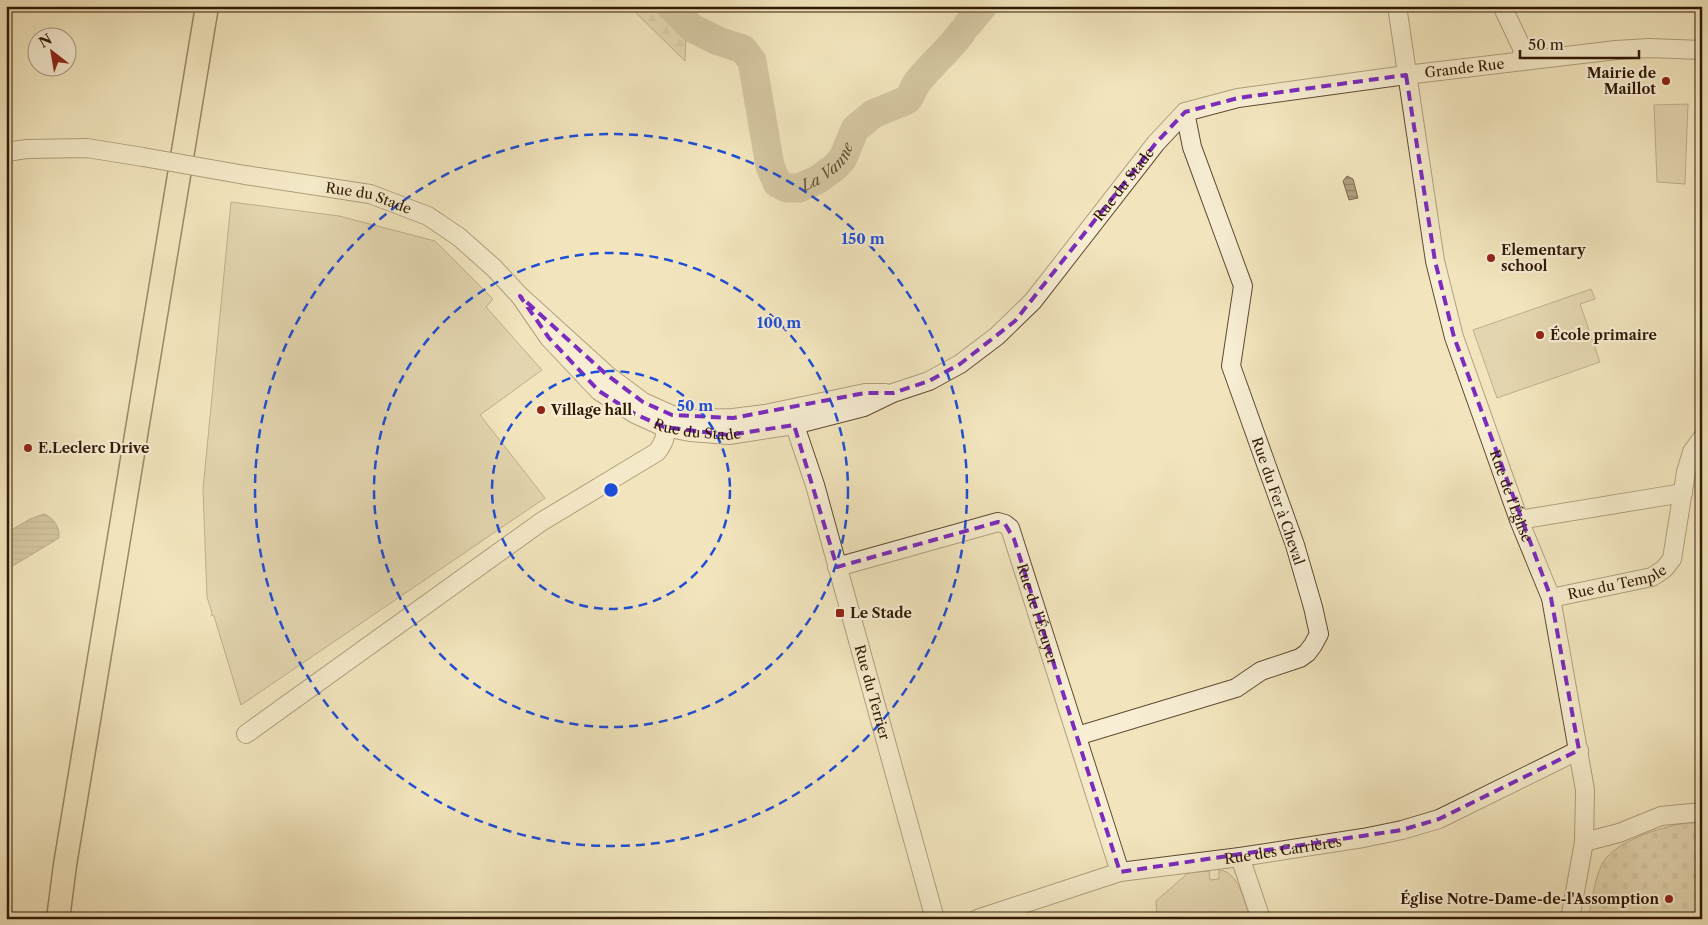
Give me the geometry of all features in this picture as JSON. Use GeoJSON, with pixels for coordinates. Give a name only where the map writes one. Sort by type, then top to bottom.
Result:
{"type":"FeatureCollection","features":[{"type":"Feature","properties":{"kind":"main road"},"geometry":{"type":"LineString","coordinates":[[58,919],[65,865],[207,6]]}},
{"type":"Feature","properties":{"kind":"street","name":"Rue de l'Église"},"geometry":{"type":"LineString","coordinates":[[1397,6],[1435,260],[1454,337],[1520,520],[1551,598],[1585,790],[1584,842],[1570,919]]}},
{"type":"Feature","properties":{"kind":"street"},"geometry":{"type":"LineString","coordinates":[[1502,6],[1522,48],[1523,61]]}},
{"type":"Feature","properties":{"kind":"street","name":"Grande Rue"},"geometry":{"type":"LineString","coordinates":[[1406,75],[1649,48],[1702,50]]}},
{"type":"Feature","properties":{"kind":"street"},"geometry":{"type":"LineString","coordinates":[[1185,112],[1238,98],[1406,75]]}},
{"type":"Feature","properties":{"kind":"street","name":"Rue du Stade"},"geometry":{"type":"LineString","coordinates":[[6,152],[27,149],[87,148],[370,194],[428,216],[459,237],[494,268],[520,296],[549,338],[599,391],[635,414],[668,421],[690,432],[729,435],[792,417],[864,408],[893,393],[929,381],[960,364],[1015,321],[1033,301],[1156,143],[1185,112]]}},
{"type":"Feature","properties":{"kind":"street","name":"Rue du Fer à Cheval"},"geometry":{"type":"LineString","coordinates":[[1077,736],[1236,688],[1261,671],[1300,658],[1314,646],[1318,634],[1313,607],[1295,545],[1231,366],[1243,286],[1192,147],[1185,112]]}},
{"type":"Feature","properties":{"kind":"street","name":"Rue du Terrier"},"geometry":{"type":"LineString","coordinates":[[792,417],[814,485],[935,919]]}},
{"type":"Feature","properties":{"kind":"street"},"geometry":{"type":"LineString","coordinates":[[246,734],[541,522],[657,452],[665,440],[668,421]]}},
{"type":"Feature","properties":{"kind":"street","name":"Rue du Temple"},"geometry":{"type":"LineString","coordinates":[[1551,598],[1652,577],[1664,569],[1672,559],[1686,472],[1692,452],[1702,438]]}},
{"type":"Feature","properties":{"kind":"street"},"geometry":{"type":"LineString","coordinates":[[1520,520],[1683,493]]}},
{"type":"Feature","properties":{"kind":"street","name":"Rue de l’Écuyer"},"geometry":{"type":"LineString","coordinates":[[837,567],[998,522],[1010,528],[1120,872]]}},
{"type":"Feature","properties":{"kind":"street","name":"Rue des Carrières"},"geometry":{"type":"LineString","coordinates":[[977,919],[1120,872],[1240,857],[1402,830],[1439,819],[1579,750]]}},
{"type":"Feature","properties":{"kind":"street"},"geometry":{"type":"LineString","coordinates":[[1584,842],[1619,833],[1661,816],[1702,812]]}},
{"type":"Feature","properties":{"kind":"street"},"geometry":{"type":"LineString","coordinates":[[1240,857],[1261,919]]}},
{"type":"Feature","properties":{"kind":"highlighted area"},"geometry":{"type":"Polygon","coordinates":[[[1406,75],[1435,261],[1454,337],[1551,598],[1579,750],[1439,819],[1402,830],[1120,872],[1014,539],[1005,524],[998,522],[837,567],[794,425],[729,435],[664,427],[635,414],[599,391],[549,338],[520,296],[607,375],[643,402],[672,415],[733,418],[865,393],[893,393],[929,381],[960,364],[1015,321],[1156,143],[1185,112],[1238,98],[1406,75]]]}},
{"type":"Feature","properties":{"kind":"green space"},"geometry":{"type":"Polygon","coordinates":[[[629,6],[687,6],[685,61],[629,6]]]}},
{"type":"Feature","properties":{"kind":"green space"},"geometry":{"type":"Polygon","coordinates":[[[1688,104],[1685,184],[1657,182],[1654,105],[1688,104]]]}},
{"type":"Feature","properties":{"kind":"green space"},"geometry":{"type":"Polygon","coordinates":[[[231,202],[339,216],[435,241],[493,299],[486,307],[542,370],[480,415],[545,498],[241,705],[214,616],[211,615],[207,597],[203,489],[231,202]]]}},
{"type":"Feature","properties":{"kind":"green space"},"geometry":{"type":"Polygon","coordinates":[[[1591,289],[1595,299],[1580,304],[1600,362],[1497,398],[1473,330],[1591,289]]]}},
{"type":"Feature","properties":{"kind":"green space"},"geometry":{"type":"Polygon","coordinates":[[[1685,823],[1702,823],[1702,919],[1588,919],[1593,892],[1601,866],[1615,849],[1650,832],[1685,823]]]}},
{"type":"Feature","properties":{"kind":"green space"},"geometry":{"type":"Polygon","coordinates":[[[1219,870],[1232,876],[1236,882],[1250,919],[1157,919],[1156,901],[1188,873],[1209,871],[1210,880],[1219,879],[1219,870]]]}},
{"type":"Feature","properties":{"kind":"shaded area"},"geometry":{"type":"Polygon","coordinates":[[[1347,176],[1353,179],[1358,198],[1349,200],[1343,181],[1347,176]]]}},
{"type":"Feature","properties":{"kind":"shaded area"},"geometry":{"type":"Polygon","coordinates":[[[44,514],[56,523],[59,538],[11,567],[6,567],[6,533],[30,519],[44,514]]]}},
{"type":"Feature","properties":{"kind":"waterway","name":"La Vanne"},"geometry":{"type":"LineString","coordinates":[[670,6],[692,28],[718,41],[743,49],[752,61],[770,166],[777,183],[787,188],[799,188],[817,180],[835,167],[843,158],[855,129],[873,114],[907,100],[917,82],[962,32]]}},
{"type":"Feature","properties":{"kind":"waterway","name":"La Vanne"},"geometry":{"type":"LineString","coordinates":[[968,24],[983,6]]}},
{"type":"Feature","properties":{"kind":"place","name":"Mairie de Maillot"},"geometry":{"type":"Point","coordinates":[1666,81]}},
{"type":"Feature","properties":{"kind":"place","name":"Elementary school"},"geometry":{"type":"Point","coordinates":[1491,258]}},
{"type":"Feature","properties":{"kind":"place","name":"École primaire"},"geometry":{"type":"Point","coordinates":[1540,335]}},
{"type":"Feature","properties":{"kind":"place","name":"Village hall"},"geometry":{"type":"Point","coordinates":[541,410]}},
{"type":"Feature","properties":{"kind":"place","name":"E.Leclerc Drive"},"geometry":{"type":"Point","coordinates":[28,448]}},
{"type":"Feature","properties":{"kind":"place","name":"Le Stade"},"geometry":{"type":"Point","coordinates":[840,613]}},
{"type":"Feature","properties":{"kind":"place","name":"Église Notre-Dame-de-l'Assomption"},"geometry":{"type":"Point","coordinates":[1669,899]}}]}
